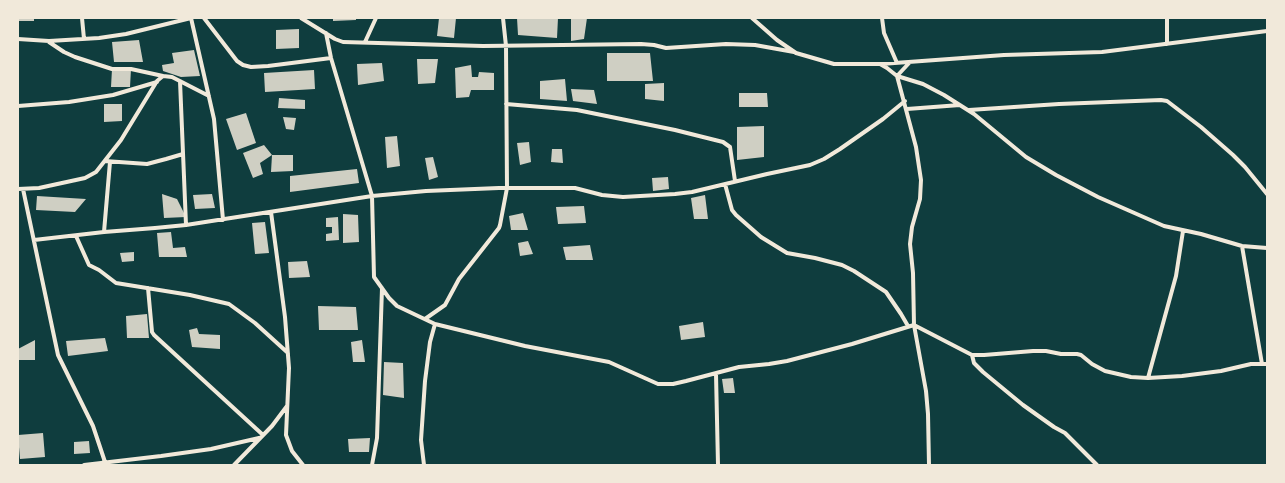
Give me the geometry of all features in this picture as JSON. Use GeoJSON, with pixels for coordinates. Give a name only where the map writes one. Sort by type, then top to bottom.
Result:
{"type":"FeatureCollection","features":[{"type":"Feature","properties":{"kind":"street"},"geometry":{"type":"LineString","coordinates":[[82,18],[84,39]]}},
{"type":"Feature","properties":{"kind":"street"},"geometry":{"type":"LineString","coordinates":[[18,39],[49,41],[126,34],[191,18],[214,119],[223,220]]}},
{"type":"Feature","properties":{"kind":"street"},"geometry":{"type":"LineString","coordinates":[[204,18],[237,61],[251,67],[331,58]]}},
{"type":"Feature","properties":{"kind":"street"},"geometry":{"type":"LineString","coordinates":[[301,18],[335,39],[343,42],[506,46],[641,44],[666,48],[726,44],[760,46],[796,53],[834,64],[880,64],[1004,55],[1102,52],[1267,31]]}},
{"type":"Feature","properties":{"kind":"street"},"geometry":{"type":"LineString","coordinates":[[365,42],[376,18]]}},
{"type":"Feature","properties":{"kind":"street"},"geometry":{"type":"LineString","coordinates":[[426,319],[445,305],[463,273],[499,228],[507,188],[506,46],[503,18]]}},
{"type":"Feature","properties":{"kind":"street"},"geometry":{"type":"LineString","coordinates":[[752,18],[777,40],[796,53]]}},
{"type":"Feature","properties":{"kind":"street"},"geometry":{"type":"LineString","coordinates":[[882,18],[884,33],[897,63]]}},
{"type":"Feature","properties":{"kind":"street"},"geometry":{"type":"LineString","coordinates":[[1167,18],[1167,44]]}},
{"type":"Feature","properties":{"kind":"street"},"geometry":{"type":"LineString","coordinates":[[326,33],[331,58],[372,196],[374,277],[389,298],[397,306],[435,324],[525,346],[609,362],[658,384],[673,384],[739,367],[787,361],[859,342],[914,325],[972,354],[984,356],[1034,351],[1077,354],[1081,355],[1092,364],[1105,371],[1131,377],[1148,378],[1182,376],[1221,371],[1251,364],[1265,364],[1242,246]]}},
{"type":"Feature","properties":{"kind":"street"},"geometry":{"type":"LineString","coordinates":[[49,41],[74,57],[112,68],[131,69],[172,77],[209,96]]}},
{"type":"Feature","properties":{"kind":"street"},"geometry":{"type":"LineString","coordinates":[[897,76],[910,62]]}},
{"type":"Feature","properties":{"kind":"street"},"geometry":{"type":"LineString","coordinates":[[880,64],[897,76],[923,84],[961,105],[1026,157],[1098,197],[1157,223],[1183,231],[1201,234],[1242,246],[1267,248]]}},
{"type":"Feature","properties":{"kind":"street"},"geometry":{"type":"LineString","coordinates":[[18,189],[39,188],[85,178],[96,172],[108,162],[157,82],[163,76]]}},
{"type":"Feature","properties":{"kind":"street"},"geometry":{"type":"LineString","coordinates":[[897,76],[905,101],[916,148],[921,180],[920,199],[914,220],[910,244],[913,273],[914,325],[926,391],[928,414],[929,465]]}},
{"type":"Feature","properties":{"kind":"street"},"geometry":{"type":"LineString","coordinates":[[180,81],[186,225]]}},
{"type":"Feature","properties":{"kind":"street"},"geometry":{"type":"LineString","coordinates":[[18,106],[69,102],[113,95],[157,82]]}},
{"type":"Feature","properties":{"kind":"street"},"geometry":{"type":"LineString","coordinates":[[34,240],[186,225],[372,196],[426,192],[507,188],[575,188],[602,195],[623,197],[692,192],[810,165],[824,159],[883,119],[905,101]]}},
{"type":"Feature","properties":{"kind":"street"},"geometry":{"type":"LineString","coordinates":[[968,110],[1067,104],[1167,101],[1201,127],[1233,155],[1267,194]]}},
{"type":"Feature","properties":{"kind":"street"},"geometry":{"type":"LineString","coordinates":[[506,104],[577,110],[675,130],[723,142],[730,147],[735,181]]}},
{"type":"Feature","properties":{"kind":"street"},"geometry":{"type":"LineString","coordinates":[[906,109],[961,105]]}},
{"type":"Feature","properties":{"kind":"street"},"geometry":{"type":"LineString","coordinates":[[108,162],[147,164],[183,154]]}},
{"type":"Feature","properties":{"kind":"street"},"geometry":{"type":"LineString","coordinates":[[104,232],[108,162]]}},
{"type":"Feature","properties":{"kind":"street"},"geometry":{"type":"LineString","coordinates":[[725,184],[732,210],[762,237],[780,250],[788,253],[842,265],[854,271],[886,292],[908,326]]}},
{"type":"Feature","properties":{"kind":"street"},"geometry":{"type":"LineString","coordinates":[[23,188],[58,356],[93,426],[105,462]]}},
{"type":"Feature","properties":{"kind":"street"},"geometry":{"type":"LineString","coordinates":[[271,212],[285,317],[288,353],[287,439],[292,451],[303,465]]}},
{"type":"Feature","properties":{"kind":"street"},"geometry":{"type":"LineString","coordinates":[[1148,378],[1174,286],[1183,231]]}},
{"type":"Feature","properties":{"kind":"street"},"geometry":{"type":"LineString","coordinates":[[76,236],[89,265],[99,270],[116,283],[190,295],[229,304],[260,327],[288,353]]}},
{"type":"Feature","properties":{"kind":"street"},"geometry":{"type":"LineString","coordinates":[[148,288],[152,332],[154,335],[261,437]]}},
{"type":"Feature","properties":{"kind":"street"},"geometry":{"type":"LineString","coordinates":[[372,465],[376,438],[382,288]]}},
{"type":"Feature","properties":{"kind":"street"},"geometry":{"type":"LineString","coordinates":[[424,465],[422,440],[425,381],[430,342],[435,324]]}},
{"type":"Feature","properties":{"kind":"street"},"geometry":{"type":"LineString","coordinates":[[972,354],[974,363],[983,372],[1023,405],[1070,437],[1097,465]]}},
{"type":"Feature","properties":{"kind":"street"},"geometry":{"type":"LineString","coordinates":[[716,374],[718,465]]}},
{"type":"Feature","properties":{"kind":"street"},"geometry":{"type":"LineString","coordinates":[[234,465],[272,426],[288,405]]}},
{"type":"Feature","properties":{"kind":"street"},"geometry":{"type":"LineString","coordinates":[[84,465],[197,451],[261,437]]}},
{"type":"Feature","properties":{"kind":"building"},"geometry":{"type":"Polygon","coordinates":[[[18,18],[34,18],[34,21],[18,21],[18,18]]]}},
{"type":"Feature","properties":{"kind":"building"},"geometry":{"type":"Polygon","coordinates":[[[333,18],[356,18],[356,20],[333,21],[333,18]]]}},
{"type":"Feature","properties":{"kind":"building"},"geometry":{"type":"Polygon","coordinates":[[[439,18],[456,18],[454,38],[437,36],[439,18]]]}},
{"type":"Feature","properties":{"kind":"building"},"geometry":{"type":"Polygon","coordinates":[[[517,18],[558,18],[557,38],[518,35],[517,18]]]}},
{"type":"Feature","properties":{"kind":"building"},"geometry":{"type":"Polygon","coordinates":[[[571,18],[587,18],[584,39],[571,41],[571,18]]]}},
{"type":"Feature","properties":{"kind":"building"},"geometry":{"type":"Polygon","coordinates":[[[299,29],[299,48],[276,49],[276,30],[299,29]]]}},
{"type":"Feature","properties":{"kind":"building"},"geometry":{"type":"Polygon","coordinates":[[[139,40],[143,62],[114,62],[112,42],[139,40]]]}},
{"type":"Feature","properties":{"kind":"building"},"geometry":{"type":"Polygon","coordinates":[[[194,50],[200,76],[181,77],[163,71],[162,65],[174,63],[172,53],[194,50]]]}},
{"type":"Feature","properties":{"kind":"building"},"geometry":{"type":"Polygon","coordinates":[[[607,53],[650,53],[653,81],[607,81],[607,53]]]}},
{"type":"Feature","properties":{"kind":"building"},"geometry":{"type":"Polygon","coordinates":[[[417,59],[438,59],[435,83],[418,84],[417,59]]]}},
{"type":"Feature","properties":{"kind":"building"},"geometry":{"type":"Polygon","coordinates":[[[382,63],[384,81],[358,85],[357,64],[382,63]]]}},
{"type":"Feature","properties":{"kind":"building"},"geometry":{"type":"Polygon","coordinates":[[[471,65],[472,77],[478,77],[479,72],[494,73],[494,90],[471,90],[469,97],[456,98],[455,68],[471,65]]]}},
{"type":"Feature","properties":{"kind":"building"},"geometry":{"type":"Polygon","coordinates":[[[112,69],[131,69],[130,87],[111,87],[112,69]]]}},
{"type":"Feature","properties":{"kind":"building"},"geometry":{"type":"Polygon","coordinates":[[[314,70],[315,89],[265,92],[264,73],[314,70]]]}},
{"type":"Feature","properties":{"kind":"building"},"geometry":{"type":"Polygon","coordinates":[[[565,79],[567,101],[540,99],[540,81],[565,79]]]}},
{"type":"Feature","properties":{"kind":"building"},"geometry":{"type":"Polygon","coordinates":[[[664,83],[664,101],[645,99],[645,84],[664,83]]]}},
{"type":"Feature","properties":{"kind":"building"},"geometry":{"type":"Polygon","coordinates":[[[571,89],[594,90],[597,104],[573,101],[571,89]]]}},
{"type":"Feature","properties":{"kind":"building"},"geometry":{"type":"Polygon","coordinates":[[[739,93],[767,93],[768,107],[739,107],[739,93]]]}},
{"type":"Feature","properties":{"kind":"building"},"geometry":{"type":"Polygon","coordinates":[[[279,98],[305,100],[305,109],[278,108],[279,98]]]}},
{"type":"Feature","properties":{"kind":"building"},"geometry":{"type":"Polygon","coordinates":[[[104,104],[122,104],[122,121],[104,122],[104,104]]]}},
{"type":"Feature","properties":{"kind":"building"},"geometry":{"type":"Polygon","coordinates":[[[246,113],[256,143],[237,150],[226,119],[246,113]]]}},
{"type":"Feature","properties":{"kind":"building"},"geometry":{"type":"Polygon","coordinates":[[[283,117],[296,118],[294,130],[286,129],[283,117]]]}},
{"type":"Feature","properties":{"kind":"building"},"geometry":{"type":"Polygon","coordinates":[[[764,126],[764,157],[737,160],[737,127],[764,126]]]}},
{"type":"Feature","properties":{"kind":"building"},"geometry":{"type":"Polygon","coordinates":[[[397,136],[400,166],[387,168],[385,137],[397,136]]]}},
{"type":"Feature","properties":{"kind":"building"},"geometry":{"type":"Polygon","coordinates":[[[529,142],[531,162],[520,165],[517,143],[529,142]]]}},
{"type":"Feature","properties":{"kind":"building"},"geometry":{"type":"Polygon","coordinates":[[[264,145],[272,155],[260,163],[263,174],[253,178],[243,153],[264,145]]]}},
{"type":"Feature","properties":{"kind":"building"},"geometry":{"type":"Polygon","coordinates":[[[552,149],[562,149],[563,163],[551,162],[552,149]]]}},
{"type":"Feature","properties":{"kind":"building"},"geometry":{"type":"Polygon","coordinates":[[[272,155],[293,155],[293,171],[271,172],[272,155]]]}},
{"type":"Feature","properties":{"kind":"building"},"geometry":{"type":"Polygon","coordinates":[[[433,157],[438,177],[429,180],[425,158],[433,157]]]}},
{"type":"Feature","properties":{"kind":"building"},"geometry":{"type":"Polygon","coordinates":[[[357,169],[359,183],[290,192],[290,176],[357,169]]]}},
{"type":"Feature","properties":{"kind":"building"},"geometry":{"type":"Polygon","coordinates":[[[668,177],[669,189],[653,191],[652,178],[668,177]]]}},
{"type":"Feature","properties":{"kind":"building"},"geometry":{"type":"Polygon","coordinates":[[[162,194],[177,199],[186,217],[164,218],[162,194]]]}},
{"type":"Feature","properties":{"kind":"building"},"geometry":{"type":"Polygon","coordinates":[[[212,194],[215,208],[195,209],[193,195],[212,194]]]}},
{"type":"Feature","properties":{"kind":"building"},"geometry":{"type":"Polygon","coordinates":[[[705,195],[708,219],[694,219],[691,198],[705,195]]]}},
{"type":"Feature","properties":{"kind":"building"},"geometry":{"type":"Polygon","coordinates":[[[37,196],[86,199],[75,212],[36,210],[37,196]]]}},
{"type":"Feature","properties":{"kind":"building"},"geometry":{"type":"Polygon","coordinates":[[[584,206],[586,223],[558,224],[556,207],[584,206]]]}},
{"type":"Feature","properties":{"kind":"building"},"geometry":{"type":"Polygon","coordinates":[[[523,213],[528,230],[511,230],[509,216],[523,213]]]}},
{"type":"Feature","properties":{"kind":"building"},"geometry":{"type":"Polygon","coordinates":[[[343,214],[358,215],[359,242],[343,243],[343,214]]]}},
{"type":"Feature","properties":{"kind":"building"},"geometry":{"type":"Polygon","coordinates":[[[338,217],[339,240],[326,241],[326,234],[332,233],[332,227],[326,227],[326,218],[338,217]]]}},
{"type":"Feature","properties":{"kind":"building"},"geometry":{"type":"Polygon","coordinates":[[[265,222],[269,253],[255,254],[252,223],[265,222]]]}},
{"type":"Feature","properties":{"kind":"building"},"geometry":{"type":"Polygon","coordinates":[[[171,232],[173,248],[185,247],[187,257],[159,257],[157,233],[171,232]]]}},
{"type":"Feature","properties":{"kind":"building"},"geometry":{"type":"Polygon","coordinates":[[[528,241],[533,254],[520,256],[518,243],[528,241]]]}},
{"type":"Feature","properties":{"kind":"building"},"geometry":{"type":"Polygon","coordinates":[[[590,245],[593,260],[566,260],[563,247],[590,245]]]}},
{"type":"Feature","properties":{"kind":"building"},"geometry":{"type":"Polygon","coordinates":[[[134,252],[134,261],[122,262],[120,253],[134,252]]]}},
{"type":"Feature","properties":{"kind":"building"},"geometry":{"type":"Polygon","coordinates":[[[307,261],[310,277],[289,278],[288,262],[307,261]]]}},
{"type":"Feature","properties":{"kind":"building"},"geometry":{"type":"Polygon","coordinates":[[[318,306],[356,307],[358,330],[319,330],[318,306]]]}},
{"type":"Feature","properties":{"kind":"building"},"geometry":{"type":"Polygon","coordinates":[[[147,314],[149,338],[127,338],[126,316],[147,314]]]}},
{"type":"Feature","properties":{"kind":"building"},"geometry":{"type":"Polygon","coordinates":[[[703,322],[705,337],[681,340],[679,326],[703,322]]]}},
{"type":"Feature","properties":{"kind":"building"},"geometry":{"type":"Polygon","coordinates":[[[197,328],[199,334],[220,335],[220,349],[192,347],[189,330],[197,328]]]}},
{"type":"Feature","properties":{"kind":"building"},"geometry":{"type":"Polygon","coordinates":[[[105,338],[108,351],[68,356],[66,341],[105,338]]]}},
{"type":"Feature","properties":{"kind":"building"},"geometry":{"type":"Polygon","coordinates":[[[35,340],[35,360],[18,360],[18,349],[35,340]]]}},
{"type":"Feature","properties":{"kind":"building"},"geometry":{"type":"Polygon","coordinates":[[[362,340],[365,362],[353,362],[351,342],[362,340]]]}},
{"type":"Feature","properties":{"kind":"building"},"geometry":{"type":"Polygon","coordinates":[[[384,362],[403,363],[404,398],[383,395],[384,362]]]}},
{"type":"Feature","properties":{"kind":"building"},"geometry":{"type":"Polygon","coordinates":[[[733,378],[735,393],[724,393],[722,379],[733,378]]]}},
{"type":"Feature","properties":{"kind":"building"},"geometry":{"type":"Polygon","coordinates":[[[43,433],[45,457],[20,459],[18,435],[43,433]]]}},
{"type":"Feature","properties":{"kind":"building"},"geometry":{"type":"Polygon","coordinates":[[[370,438],[369,452],[349,452],[348,439],[370,438]]]}},
{"type":"Feature","properties":{"kind":"building"},"geometry":{"type":"Polygon","coordinates":[[[89,441],[90,453],[74,454],[74,442],[89,441]]]}}]}
